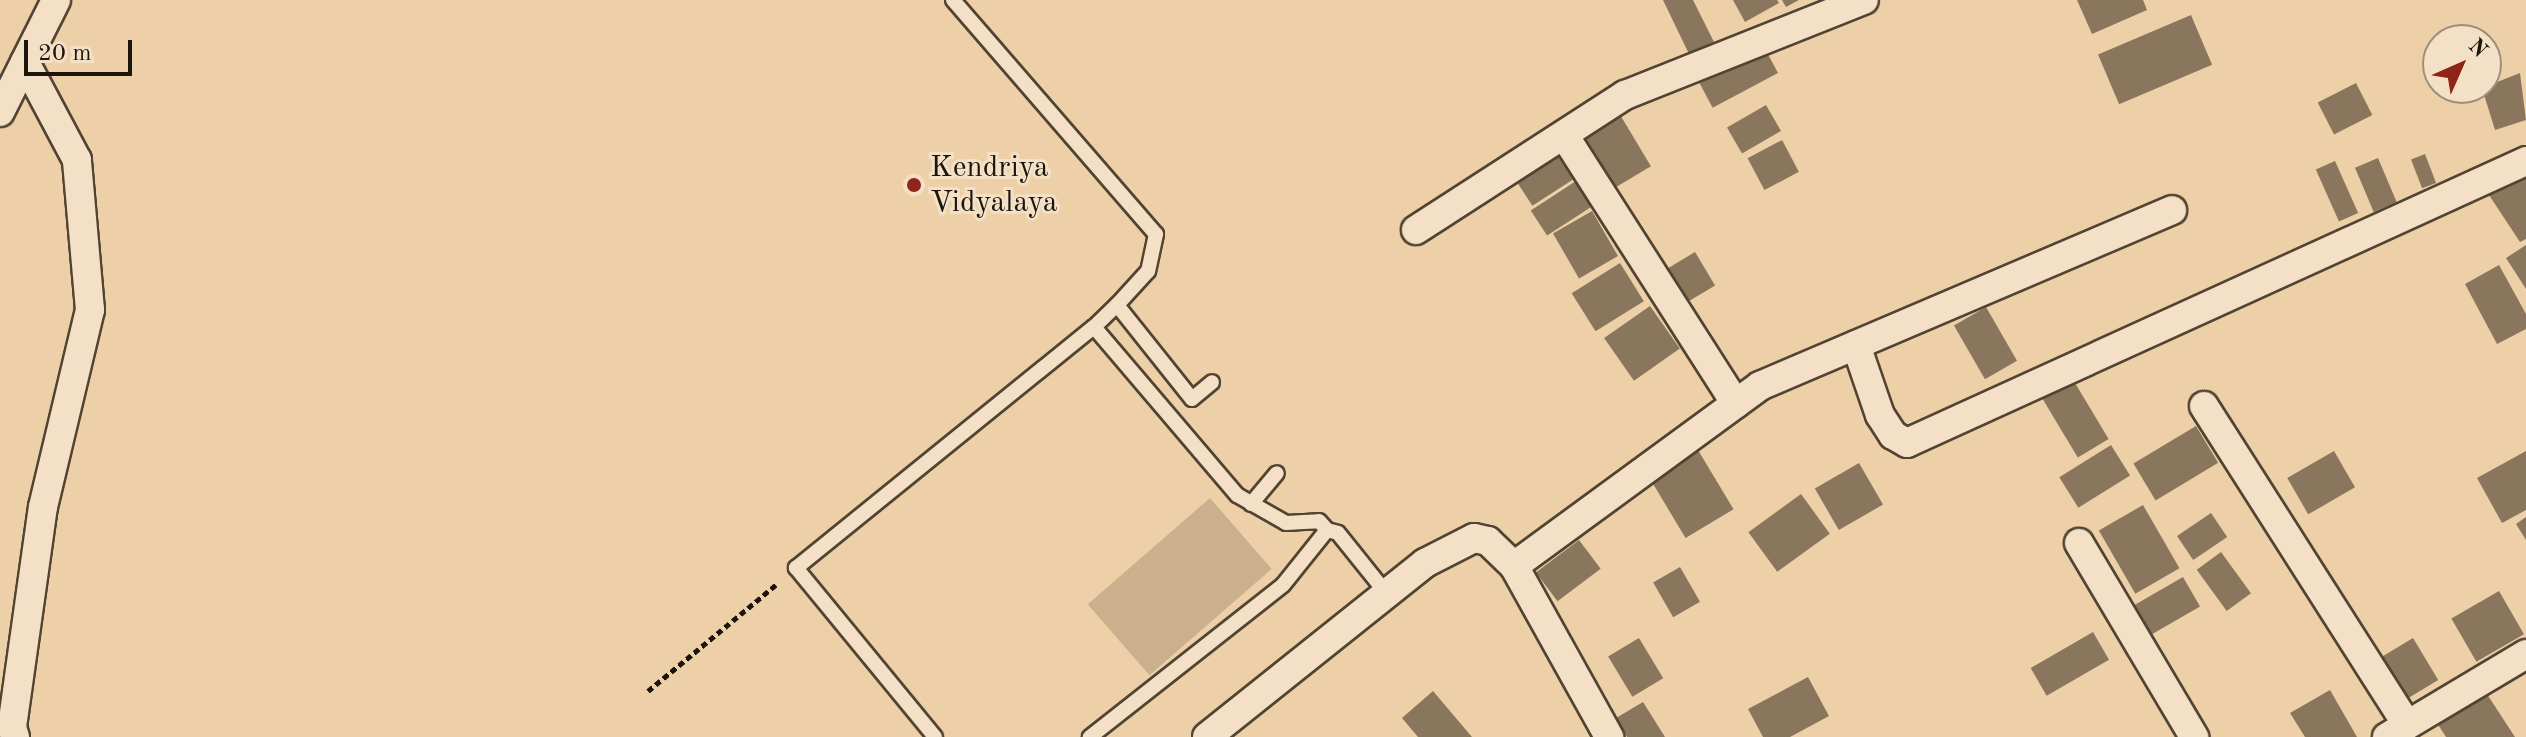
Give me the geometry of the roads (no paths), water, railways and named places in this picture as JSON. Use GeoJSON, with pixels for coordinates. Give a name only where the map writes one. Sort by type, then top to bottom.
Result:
{"type":"FeatureCollection","features":[{"type":"Feature","properties":{"kind":"street"},"geometry":{"type":"LineString","coordinates":[[0,112],[56,0]]}},
{"type":"Feature","properties":{"kind":"street"},"geometry":{"type":"LineString","coordinates":[[1416,230],[1625,95],[1864,0]]}},
{"type":"Feature","properties":{"kind":"street"},"geometry":{"type":"LineString","coordinates":[[15,737],[43,507],[90,310],[77,160],[25,62]]}},
{"type":"Feature","properties":{"kind":"street"},"geometry":{"type":"LineString","coordinates":[[1564,135],[1736,404]]}},
{"type":"Feature","properties":{"kind":"street"},"geometry":{"type":"LineString","coordinates":[[1856,345],[1880,415],[1893,435],[1907,443],[2526,161]]}},
{"type":"Feature","properties":{"kind":"street"},"geometry":{"type":"LineString","coordinates":[[1514,566],[1760,386],[2172,210]]}},
{"type":"Feature","properties":{"kind":"street"},"geometry":{"type":"LineString","coordinates":[[2204,406],[2397,731],[2526,654]]}},
{"type":"Feature","properties":{"kind":"street"},"geometry":{"type":"LineString","coordinates":[[1207,737],[1425,563],[1474,538],[1488,541],[1514,566],[1609,737]]}},
{"type":"Feature","properties":{"kind":"street"},"geometry":{"type":"LineString","coordinates":[[2079,543],[2194,737]]}},
{"type":"Feature","properties":{"kind":"lane"},"geometry":{"type":"LineString","coordinates":[[935,737],[796,568],[1094,327],[1148,271],[1156,234],[953,0]]}},
{"type":"Feature","properties":{"kind":"lane"},"geometry":{"type":"LineString","coordinates":[[1117,305],[1192,399],[1212,382]]}},
{"type":"Feature","properties":{"kind":"lane"},"geometry":{"type":"LineString","coordinates":[[1094,327],[1237,495],[1286,523],[1319,521],[1327,530],[1338,533],[1387,594]]}},
{"type":"Feature","properties":{"kind":"lane"},"geometry":{"type":"LineString","coordinates":[[1251,504],[1277,473]]}},
{"type":"Feature","properties":{"kind":"lane"},"geometry":{"type":"LineString","coordinates":[[1090,737],[1283,585],[1327,530]]}},
{"type":"Feature","properties":{"kind":"place","name":"Kendriya Vidyalaya"},"geometry":{"type":"Point","coordinates":[914,185]}}]}
